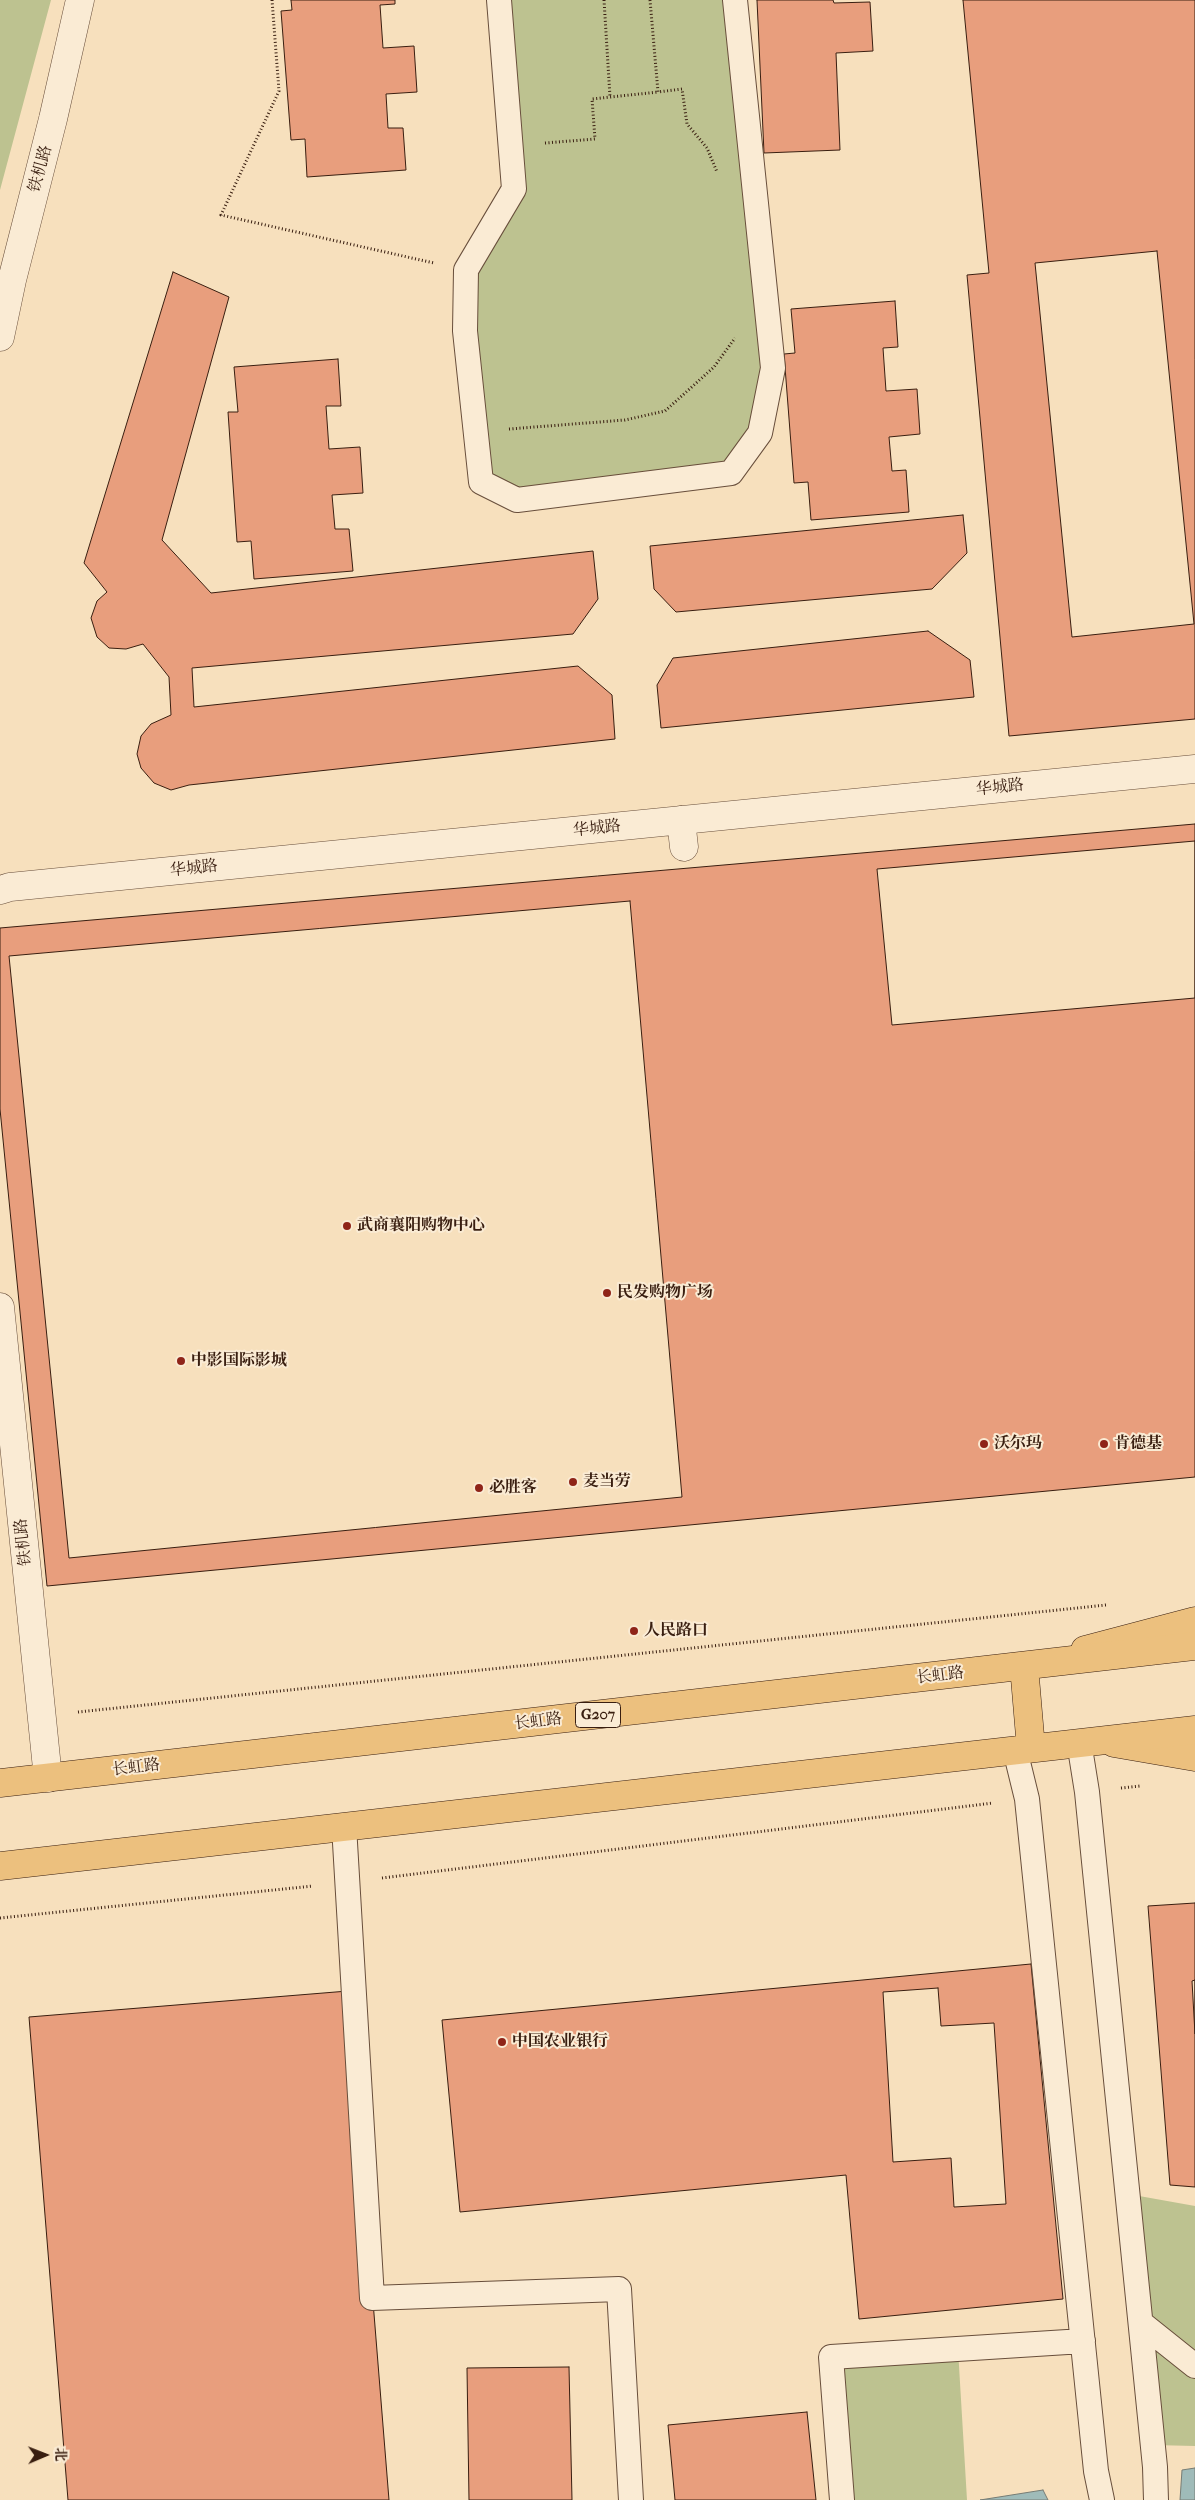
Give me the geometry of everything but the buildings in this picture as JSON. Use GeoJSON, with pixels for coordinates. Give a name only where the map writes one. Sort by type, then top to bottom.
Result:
{"type":"FeatureCollection","features":[{"type":"Feature","properties":{"kind":"main road"},"geometry":{"type":"LineString","coordinates":[[1023,1749],[1028,1665],[1195,1621]]}},
{"type":"Feature","properties":{"kind":"main road","name":"长虹路"},"geometry":{"type":"LineString","coordinates":[[0,1784],[1195,1646]]}},
{"type":"Feature","properties":{"kind":"main road"},"geometry":{"type":"LineString","coordinates":[[0,1866],[1195,1730]]}},
{"type":"Feature","properties":{"kind":"main road"},"geometry":{"type":"LineString","coordinates":[[1092,1742],[1195,1757]]}},
{"type":"Feature","properties":{"kind":"street","name":"铁机路"},"geometry":{"type":"LineString","coordinates":[[0,337],[12,280],[54,119],[80,0]]}},
{"type":"Feature","properties":{"kind":"street","name":"华城路"},"geometry":{"type":"LineString","coordinates":[[0,890],[10,887],[1195,769]]}},
{"type":"Feature","properties":{"kind":"street"},"geometry":{"type":"LineString","coordinates":[[681,820],[684,847]]}},
{"type":"Feature","properties":{"kind":"street","name":"铁机路"},"geometry":{"type":"LineString","coordinates":[[0,1307],[48,1778]]}},
{"type":"Feature","properties":{"kind":"lane"},"geometry":{"type":"LineString","coordinates":[[499,0],[514,189],[466,270],[465,332],[481,482],[517,500],[731,473],[760,433],[773,368],[735,0]]}},
{"type":"Feature","properties":{"kind":"lane"},"geometry":{"type":"LineString","coordinates":[[1092,1742],[1087,1792],[1156,2467],[1156,2500]]}},
{"type":"Feature","properties":{"kind":"lane"},"geometry":{"type":"LineString","coordinates":[[1023,1749],[1026,1799],[1096,2471],[1102,2500]]}},
{"type":"Feature","properties":{"kind":"lane"},"geometry":{"type":"LineString","coordinates":[[344,1826],[372,2298],[619,2288],[631,2500]]}},
{"type":"Feature","properties":{"kind":"lane"},"geometry":{"type":"LineString","coordinates":[[1141,2323],[1195,2366]]}},
{"type":"Feature","properties":{"kind":"lane"},"geometry":{"type":"LineString","coordinates":[[842,2500],[831,2357],[1083,2342]]}},
{"type":"Feature","properties":{"kind":"path"},"geometry":{"type":"LineString","coordinates":[[272,0],[279,91],[221,215],[466,270]]}},
{"type":"Feature","properties":{"kind":"path"},"geometry":{"type":"LineString","coordinates":[[604,0],[610,97]]}},
{"type":"Feature","properties":{"kind":"path"},"geometry":{"type":"LineString","coordinates":[[650,0],[658,92]]}},
{"type":"Feature","properties":{"kind":"path"},"geometry":{"type":"LineString","coordinates":[[511,146],[594,139],[592,99],[682,89],[687,124],[706,148],[718,173]]}},
{"type":"Feature","properties":{"kind":"path"},"geometry":{"type":"LineString","coordinates":[[476,432],[625,420],[665,411],[714,367],[739,332]]}},
{"type":"Feature","properties":{"kind":"path"},"geometry":{"type":"LineString","coordinates":[[42,1716],[1116,1604]]}},
{"type":"Feature","properties":{"kind":"path"},"geometry":{"type":"LineString","coordinates":[[1087,1792],[1146,1785]]}},
{"type":"Feature","properties":{"kind":"path"},"geometry":{"type":"LineString","coordinates":[[0,1918],[348,1883],[1026,1799]]}},
{"type":"Feature","properties":{"kind":"green space"},"geometry":{"type":"Polygon","coordinates":[[[0,0],[51,0],[0,190],[0,0]]]}},
{"type":"Feature","properties":{"kind":"green space"},"geometry":{"type":"Polygon","coordinates":[[[499,0],[735,0],[773,368],[731,473],[517,500],[481,482],[466,270],[514,189],[499,0]]]}},
{"type":"Feature","properties":{"kind":"green space"},"geometry":{"type":"Polygon","coordinates":[[[1128,2194],[1195,2206],[1195,2446],[1153,2445],[1128,2194]]]}},
{"type":"Feature","properties":{"kind":"green space"},"geometry":{"type":"Polygon","coordinates":[[[958,2349],[967,2500],[842,2500],[831,2357],[958,2349]]]}},
{"type":"Feature","properties":{"kind":"water"},"geometry":{"type":"Polygon","coordinates":[[[1195,2468],[1195,2500],[1180,2500],[1182,2470],[1195,2468]]]}},
{"type":"Feature","properties":{"kind":"water"},"geometry":{"type":"Polygon","coordinates":[[[1043,2490],[1048,2500],[980,2500],[1043,2490]]]}},
{"type":"Feature","properties":{"kind":"place","name":"武商襄阳购物中心"},"geometry":{"type":"Point","coordinates":[347,1226]}},
{"type":"Feature","properties":{"kind":"place","name":"民发购物广场"},"geometry":{"type":"Point","coordinates":[607,1293]}},
{"type":"Feature","properties":{"kind":"place","name":"中影国际影城"},"geometry":{"type":"Point","coordinates":[181,1361]}},
{"type":"Feature","properties":{"kind":"place","name":"沃尔玛"},"geometry":{"type":"Point","coordinates":[984,1444]}},
{"type":"Feature","properties":{"kind":"place","name":"肯德基"},"geometry":{"type":"Point","coordinates":[1104,1444]}},
{"type":"Feature","properties":{"kind":"place","name":"麦当劳"},"geometry":{"type":"Point","coordinates":[573,1482]}},
{"type":"Feature","properties":{"kind":"place","name":"必胜客"},"geometry":{"type":"Point","coordinates":[479,1488]}},
{"type":"Feature","properties":{"kind":"place","name":"人民路口"},"geometry":{"type":"Point","coordinates":[634,1631]}},
{"type":"Feature","properties":{"kind":"place","name":"中国农业银行"},"geometry":{"type":"Point","coordinates":[502,2042]}}]}
